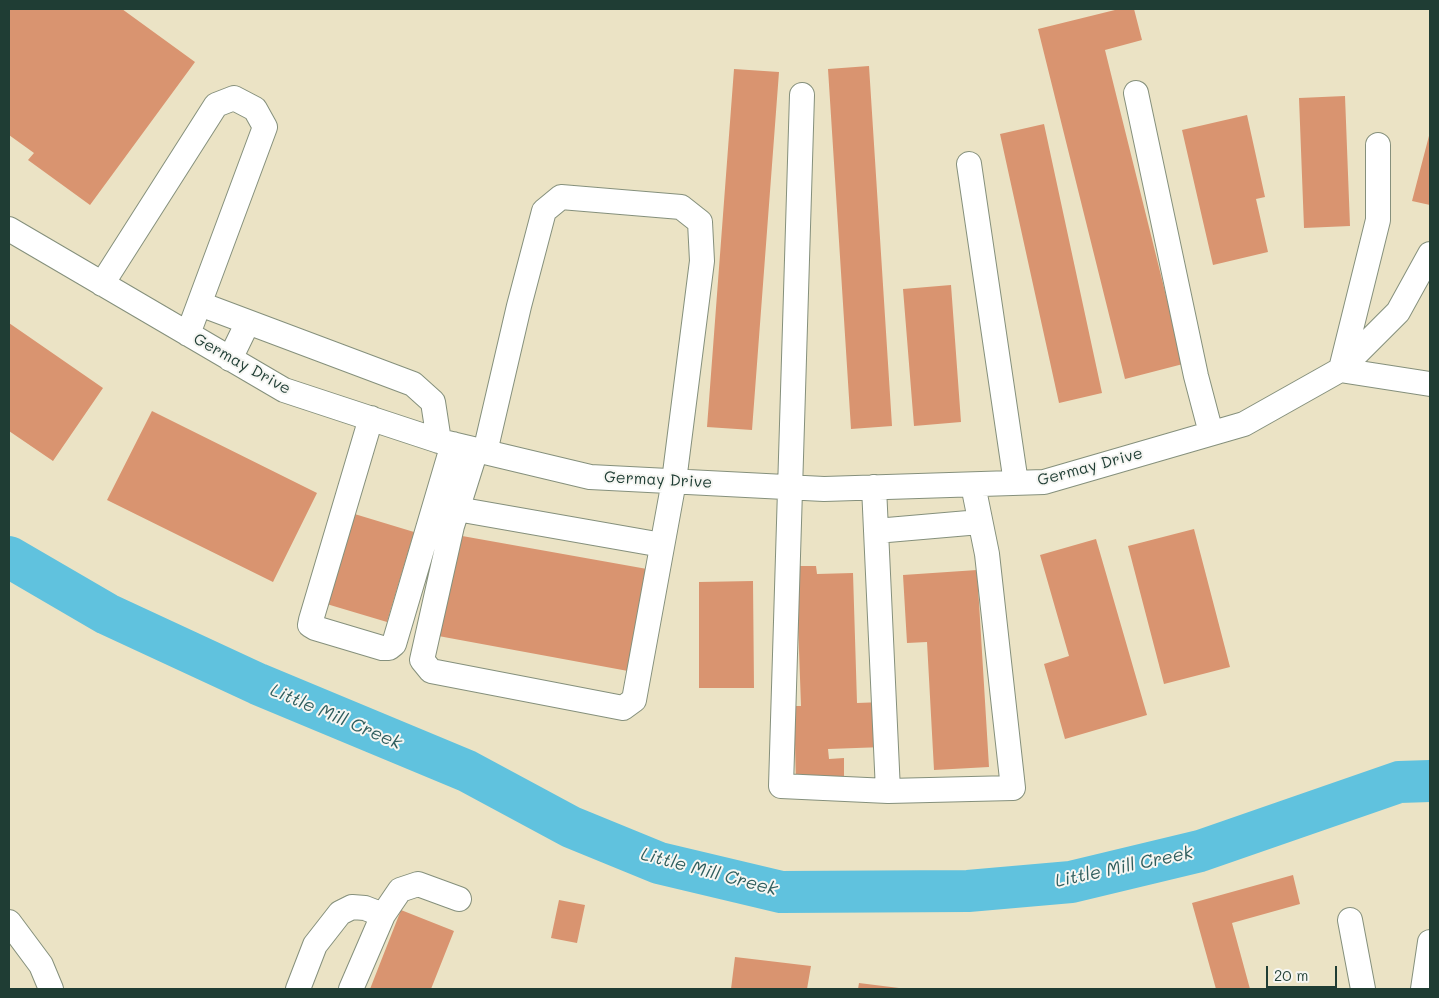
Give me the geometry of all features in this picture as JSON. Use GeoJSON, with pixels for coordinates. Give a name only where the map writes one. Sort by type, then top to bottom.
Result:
{"type":"FeatureCollection","features":[{"type":"Feature","properties":{"kind":"street"},"geometry":{"type":"LineString","coordinates":[[1136,92],[1196,376],[1211,434]]}},
{"type":"Feature","properties":{"kind":"street"},"geometry":{"type":"LineString","coordinates":[[802,95],[781,786],[888,791],[1014,788],[987,554],[973,485]]}},
{"type":"Feature","properties":{"kind":"street"},"geometry":{"type":"LineString","coordinates":[[105,278],[216,105],[234,98],[255,109],[265,126],[194,319],[248,322],[413,384],[433,402],[446,443],[394,644],[389,648],[382,648],[310,625],[371,418]]}},
{"type":"Feature","properties":{"kind":"street"},"geometry":{"type":"LineString","coordinates":[[1378,145],[1378,220],[1340,370],[1430,384]]}},
{"type":"Feature","properties":{"kind":"street"},"geometry":{"type":"LineString","coordinates":[[970,164],[1016,483]]}},
{"type":"Feature","properties":{"kind":"street"},"geometry":{"type":"LineString","coordinates":[[561,197],[681,207],[700,222],[702,261],[674,481],[634,700],[623,708],[431,671],[422,660],[457,509],[481,451],[544,211],[561,197]]}},
{"type":"Feature","properties":{"kind":"street","name":"Germay Drive"},"geometry":{"type":"LineString","coordinates":[[9,229],[105,278],[194,319],[230,359],[284,390],[446,443],[590,477],[789,487],[874,487],[1044,482],[1244,424],[1340,370],[1398,312],[1430,254]]}},
{"type":"Feature","properties":{"kind":"street"},"geometry":{"type":"LineString","coordinates":[[230,359],[248,322]]}},
{"type":"Feature","properties":{"kind":"street"},"geometry":{"type":"LineString","coordinates":[[874,487],[888,791]]}},
{"type":"Feature","properties":{"kind":"street"},"geometry":{"type":"LineString","coordinates":[[457,509],[662,545]]}},
{"type":"Feature","properties":{"kind":"street"},"geometry":{"type":"LineString","coordinates":[[876,531],[980,522]]}},
{"type":"Feature","properties":{"kind":"street"},"geometry":{"type":"LineString","coordinates":[[351,989],[382,916],[394,897],[408,886],[418,884],[459,899]]}},
{"type":"Feature","properties":{"kind":"street"},"geometry":{"type":"LineString","coordinates":[[298,989],[315,945],[340,913],[352,907],[365,908],[382,916]]}},
{"type":"Feature","properties":{"kind":"street"},"geometry":{"type":"LineString","coordinates":[[1350,920],[1363,989]]}},
{"type":"Feature","properties":{"kind":"street"},"geometry":{"type":"LineString","coordinates":[[9,922],[41,965],[52,989]]}},
{"type":"Feature","properties":{"kind":"street"},"geometry":{"type":"LineString","coordinates":[[1423,989],[1430,942]]}},
{"type":"Feature","properties":{"kind":"building"},"geometry":{"type":"Polygon","coordinates":[[[9,9],[122,9],[195,62],[90,205],[28,160],[34,153],[9,135],[9,9]]]}},
{"type":"Feature","properties":{"kind":"building"},"geometry":{"type":"Polygon","coordinates":[[[1119,9],[1134,9],[1142,40],[1105,50],[1183,364],[1125,379],[1038,29],[1119,9]]]}},
{"type":"Feature","properties":{"kind":"building"},"geometry":{"type":"Polygon","coordinates":[[[869,66],[892,426],[851,429],[828,69],[869,66]]]}},
{"type":"Feature","properties":{"kind":"building"},"geometry":{"type":"Polygon","coordinates":[[[734,69],[779,72],[752,430],[707,427],[734,69]]]}},
{"type":"Feature","properties":{"kind":"building"},"geometry":{"type":"Polygon","coordinates":[[[1345,96],[1350,226],[1304,228],[1299,98],[1345,96]]]}},
{"type":"Feature","properties":{"kind":"building"},"geometry":{"type":"Polygon","coordinates":[[[1247,115],[1265,197],[1256,199],[1268,252],[1213,265],[1182,130],[1247,115]]]}},
{"type":"Feature","properties":{"kind":"building"},"geometry":{"type":"Polygon","coordinates":[[[1044,124],[1102,393],[1059,403],[1000,134],[1044,124]]]}},
{"type":"Feature","properties":{"kind":"building"},"geometry":{"type":"Polygon","coordinates":[[[1430,132],[1430,205],[1412,201],[1430,132]]]}},
{"type":"Feature","properties":{"kind":"building"},"geometry":{"type":"Polygon","coordinates":[[[951,285],[961,422],[914,426],[903,289],[951,285]]]}},
{"type":"Feature","properties":{"kind":"building"},"geometry":{"type":"Polygon","coordinates":[[[9,323],[103,388],[53,461],[9,431],[9,323]]]}},
{"type":"Feature","properties":{"kind":"building"},"geometry":{"type":"Polygon","coordinates":[[[152,411],[317,493],[273,582],[107,500],[152,411]]]}},
{"type":"Feature","properties":{"kind":"building"},"geometry":{"type":"Polygon","coordinates":[[[348,512],[414,532],[387,622],[320,602],[348,512]]]}},
{"type":"Feature","properties":{"kind":"building"},"geometry":{"type":"Polygon","coordinates":[[[1194,529],[1230,667],[1164,684],[1128,546],[1194,529]]]}},
{"type":"Feature","properties":{"kind":"building"},"geometry":{"type":"Polygon","coordinates":[[[451,534],[647,569],[628,671],[433,635],[451,534]]]}},
{"type":"Feature","properties":{"kind":"building"},"geometry":{"type":"Polygon","coordinates":[[[1096,539],[1147,715],[1065,739],[1044,664],[1069,656],[1040,555],[1096,539]]]}},
{"type":"Feature","properties":{"kind":"building"},"geometry":{"type":"Polygon","coordinates":[[[796,566],[816,566],[817,574],[853,573],[857,703],[883,702],[884,747],[828,749],[829,759],[844,758],[844,781],[796,783],[794,706],[801,706],[796,566]]]}},
{"type":"Feature","properties":{"kind":"building"},"geometry":{"type":"Polygon","coordinates":[[[977,570],[989,767],[934,770],[927,642],[907,643],[903,575],[977,570]]]}},
{"type":"Feature","properties":{"kind":"building"},"geometry":{"type":"Polygon","coordinates":[[[753,581],[754,688],[699,688],[699,582],[753,581]]]}},
{"type":"Feature","properties":{"kind":"building"},"geometry":{"type":"Polygon","coordinates":[[[1293,875],[1300,904],[1232,923],[1250,989],[1216,989],[1192,903],[1293,875]]]}},
{"type":"Feature","properties":{"kind":"building"},"geometry":{"type":"Polygon","coordinates":[[[559,900],[585,905],[577,943],[551,938],[559,900]]]}},
{"type":"Feature","properties":{"kind":"building"},"geometry":{"type":"Polygon","coordinates":[[[401,910],[454,931],[431,989],[370,989],[401,910]]]}},
{"type":"Feature","properties":{"kind":"building"},"geometry":{"type":"Polygon","coordinates":[[[735,957],[811,966],[807,989],[731,989],[735,957]]]}},
{"type":"Feature","properties":{"kind":"building"},"geometry":{"type":"Polygon","coordinates":[[[859,983],[899,988],[899,989],[858,989],[859,983]]]}},
{"type":"Feature","properties":{"kind":"waterway","name":"Little Mill Creek"},"geometry":{"type":"LineString","coordinates":[[9,557],[107,614],[258,684],[467,771],[571,827],[659,863],[781,892],[968,891],[1071,882],[1200,851],[1399,782],[1430,781]]}}]}
